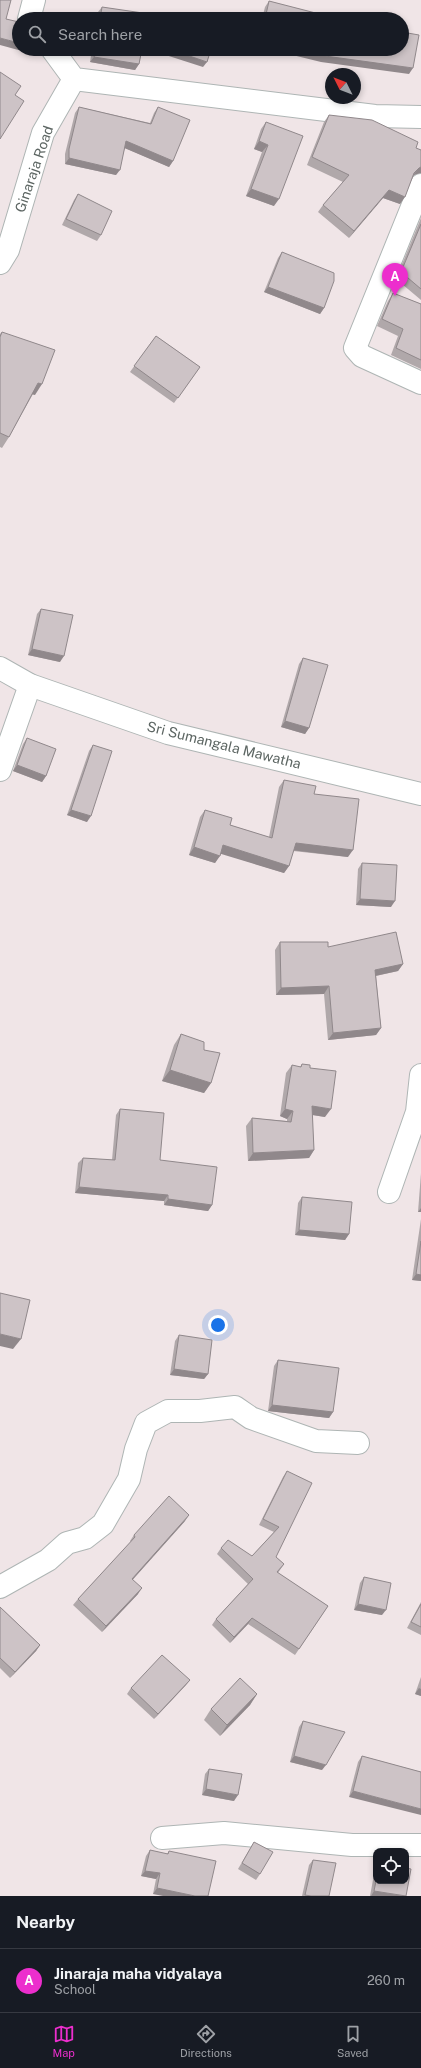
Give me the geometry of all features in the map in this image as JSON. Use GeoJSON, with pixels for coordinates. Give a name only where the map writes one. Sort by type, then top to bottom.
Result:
{"type":"FeatureCollection","features":[{"type":"Feature","properties":{"kind":"street"},"geometry":{"type":"LineString","coordinates":[[31,12],[34,0]]}},
{"type":"Feature","properties":{"kind":"street"},"geometry":{"type":"LineString","coordinates":[[57,56],[74,79],[375,116],[421,117]]}},
{"type":"Feature","properties":{"kind":"street","name":"Ginaraja Road"},"geometry":{"type":"LineString","coordinates":[[0,263],[8,250],[43,133],[74,79]]}},
{"type":"Feature","properties":{"kind":"street"},"geometry":{"type":"LineString","coordinates":[[421,185],[354,348],[362,356],[421,383]]}},
{"type":"Feature","properties":{"kind":"street","name":"Sri Sumangala Mawatha"},"geometry":{"type":"LineString","coordinates":[[0,668],[30,685],[168,733],[421,794]]}},
{"type":"Feature","properties":{"kind":"street"},"geometry":{"type":"LineString","coordinates":[[0,770],[30,685]]}},
{"type":"Feature","properties":{"kind":"street"},"geometry":{"type":"LineString","coordinates":[[389,1192],[417,1112],[421,1075]]}},
{"type":"Feature","properties":{"kind":"street"},"geometry":{"type":"LineString","coordinates":[[0,1588],[48,1560],[67,1543],[85,1538],[103,1524],[129,1479],[136,1450],[146,1422],[168,1411],[200,1411],[235,1407],[251,1418],[316,1441],[358,1443]]}},
{"type":"Feature","properties":{"kind":"street"},"geometry":{"type":"LineString","coordinates":[[162,1838],[224,1833],[352,1845],[421,1845]]}},
{"type":"Feature","properties":{"kind":"building"},"geometry":{"type":"Polygon","coordinates":[[[0,0],[11,0],[6,19],[12,20],[12,41],[0,38],[0,0]]]}},
{"type":"Feature","properties":{"kind":"building"},"geometry":{"type":"Polygon","coordinates":[[[269,1],[312,12],[267,12],[269,1]]]}},
{"type":"Feature","properties":{"kind":"building"},"geometry":{"type":"Polygon","coordinates":[[[102,7],[136,12],[101,12],[102,7]]]}},
{"type":"Feature","properties":{"kind":"building"},"geometry":{"type":"Polygon","coordinates":[[[409,33],[419,35],[413,68],[325,56],[409,56],[409,33]]]}},
{"type":"Feature","properties":{"kind":"building"},"geometry":{"type":"Polygon","coordinates":[[[94,56],[141,56],[139,64],[94,56]]]}},
{"type":"Feature","properties":{"kind":"building"},"geometry":{"type":"Polygon","coordinates":[[[189,56],[209,56],[207,62],[189,56]]]}},
{"type":"Feature","properties":{"kind":"building"},"geometry":{"type":"Polygon","coordinates":[[[0,72],[21,86],[15,95],[24,101],[0,139],[0,72]]]}},
{"type":"Feature","properties":{"kind":"building"},"geometry":{"type":"Polygon","coordinates":[[[79,107],[151,124],[158,107],[190,120],[173,161],[126,141],[120,170],[69,158],[69,149],[79,107]]]}},
{"type":"Feature","properties":{"kind":"building"},"geometry":{"type":"Polygon","coordinates":[[[329,115],[372,120],[418,142],[416,148],[421,150],[421,167],[414,173],[405,197],[389,190],[354,231],[323,205],[349,175],[312,157],[329,115]]]}},
{"type":"Feature","properties":{"kind":"building"},"geometry":{"type":"Polygon","coordinates":[[[266,122],[303,136],[279,199],[251,189],[268,145],[259,141],[266,122]]]}},
{"type":"Feature","properties":{"kind":"building"},"geometry":{"type":"Polygon","coordinates":[[[78,194],[112,211],[101,235],[66,219],[78,194]]]}},
{"type":"Feature","properties":{"kind":"building"},"geometry":{"type":"Polygon","coordinates":[[[421,224],[421,289],[401,272],[421,224]]]}},
{"type":"Feature","properties":{"kind":"building"},"geometry":{"type":"Polygon","coordinates":[[[282,252],[334,273],[334,281],[324,308],[268,287],[282,252]]]}},
{"type":"Feature","properties":{"kind":"building"},"geometry":{"type":"Polygon","coordinates":[[[393,293],[421,304],[421,360],[396,348],[403,329],[382,319],[393,293]]]}},
{"type":"Feature","properties":{"kind":"building"},"geometry":{"type":"Polygon","coordinates":[[[2,332],[55,350],[42,384],[38,383],[9,437],[0,433],[0,337],[2,332]]]}},
{"type":"Feature","properties":{"kind":"building"},"geometry":{"type":"Polygon","coordinates":[[[156,336],[200,367],[178,398],[134,366],[156,336]]]}},
{"type":"Feature","properties":{"kind":"building"},"geometry":{"type":"Polygon","coordinates":[[[41,609],[73,615],[64,656],[32,649],[41,609]]]}},
{"type":"Feature","properties":{"kind":"building"},"geometry":{"type":"Polygon","coordinates":[[[303,658],[328,665],[309,728],[285,721],[303,658]]]}},
{"type":"Feature","properties":{"kind":"building"},"geometry":{"type":"Polygon","coordinates":[[[27,738],[56,749],[46,776],[17,765],[27,738]]]}},
{"type":"Feature","properties":{"kind":"building"},"geometry":{"type":"Polygon","coordinates":[[[93,745],[112,751],[91,816],[71,810],[93,745]]]}},
{"type":"Feature","properties":{"kind":"building"},"geometry":{"type":"Polygon","coordinates":[[[284,780],[316,786],[314,794],[359,799],[353,850],[296,843],[289,866],[223,845],[220,856],[194,847],[205,810],[232,818],[230,825],[272,838],[284,780]]]}},
{"type":"Feature","properties":{"kind":"building"},"geometry":{"type":"Polygon","coordinates":[[[362,863],[397,865],[395,901],[360,899],[362,863]]]}},
{"type":"Feature","properties":{"kind":"building"},"geometry":{"type":"Polygon","coordinates":[[[396,932],[403,964],[375,970],[381,1028],[333,1033],[329,986],[281,988],[280,942],[328,942],[328,947],[396,932]]]}},
{"type":"Feature","properties":{"kind":"building"},"geometry":{"type":"Polygon","coordinates":[[[181,1034],[204,1042],[204,1050],[220,1053],[211,1083],[170,1070],[181,1034]]]}},
{"type":"Feature","properties":{"kind":"building"},"geometry":{"type":"Polygon","coordinates":[[[302,1064],[310,1065],[310,1068],[336,1071],[331,1109],[312,1106],[314,1150],[253,1153],[252,1118],[291,1122],[293,1111],[285,1109],[292,1065],[301,1067],[302,1064]]]}},
{"type":"Feature","properties":{"kind":"building"},"geometry":{"type":"Polygon","coordinates":[[[120,1109],[164,1113],[160,1160],[217,1167],[212,1205],[168,1199],[168,1195],[79,1187],[83,1158],[115,1160],[120,1109]]]}},
{"type":"Feature","properties":{"kind":"building"},"geometry":{"type":"Polygon","coordinates":[[[302,1197],[352,1202],[349,1234],[299,1230],[302,1197]]]}},
{"type":"Feature","properties":{"kind":"building"},"geometry":{"type":"Polygon","coordinates":[[[421,1241],[421,1275],[416,1274],[421,1241]]]}},
{"type":"Feature","properties":{"kind":"building"},"geometry":{"type":"Polygon","coordinates":[[[0,1293],[30,1300],[21,1339],[0,1334],[0,1293]]]}},
{"type":"Feature","properties":{"kind":"building"},"geometry":{"type":"Polygon","coordinates":[[[179,1335],[212,1340],[208,1374],[174,1369],[179,1335]]]}},
{"type":"Feature","properties":{"kind":"building"},"geometry":{"type":"Polygon","coordinates":[[[278,1360],[339,1368],[333,1412],[272,1405],[278,1360]]]}},
{"type":"Feature","properties":{"kind":"building"},"geometry":{"type":"Polygon","coordinates":[[[287,1471],[312,1483],[276,1557],[284,1564],[277,1572],[328,1606],[299,1649],[252,1618],[234,1637],[216,1619],[253,1579],[221,1548],[228,1540],[252,1556],[279,1527],[263,1519],[287,1471]]]}},
{"type":"Feature","properties":{"kind":"building"},"geometry":{"type":"Polygon","coordinates":[[[169,1496],[189,1515],[132,1579],[142,1588],[106,1626],[78,1599],[135,1537],[134,1535],[169,1496]]]}},
{"type":"Feature","properties":{"kind":"building"},"geometry":{"type":"Polygon","coordinates":[[[364,1577],[391,1583],[386,1610],[358,1604],[364,1577]]]}},
{"type":"Feature","properties":{"kind":"building"},"geometry":{"type":"Polygon","coordinates":[[[421,1604],[421,1627],[411,1622],[421,1604]]]}},
{"type":"Feature","properties":{"kind":"building"},"geometry":{"type":"Polygon","coordinates":[[[0,1607],[40,1645],[15,1672],[0,1658],[0,1607]]]}},
{"type":"Feature","properties":{"kind":"building"},"geometry":{"type":"Polygon","coordinates":[[[162,1655],[190,1680],[158,1714],[131,1688],[162,1655]]]}},
{"type":"Feature","properties":{"kind":"building"},"geometry":{"type":"Polygon","coordinates":[[[240,1678],[257,1694],[227,1725],[211,1709],[240,1678]]]}},
{"type":"Feature","properties":{"kind":"building"},"geometry":{"type":"Polygon","coordinates":[[[303,1721],[345,1732],[326,1765],[294,1756],[303,1721]]]}},
{"type":"Feature","properties":{"kind":"building"},"geometry":{"type":"Polygon","coordinates":[[[362,1756],[421,1772],[421,1809],[353,1791],[362,1756]]]}},
{"type":"Feature","properties":{"kind":"building"},"geometry":{"type":"Polygon","coordinates":[[[209,1769],[242,1774],[238,1795],[206,1789],[209,1769]]]}},
{"type":"Feature","properties":{"kind":"building"},"geometry":{"type":"Polygon","coordinates":[[[254,1842],[273,1852],[260,1874],[242,1863],[254,1842]]]}},
{"type":"Feature","properties":{"kind":"building"},"geometry":{"type":"Polygon","coordinates":[[[150,1850],[168,1854],[169,1851],[216,1861],[208,1896],[195,1896],[157,1888],[160,1873],[145,1871],[150,1850]]]}},
{"type":"Feature","properties":{"kind":"building"},"geometry":{"type":"Polygon","coordinates":[[[313,1860],[336,1863],[329,1896],[305,1895],[313,1860]]]}},
{"type":"Feature","properties":{"kind":"building"},"geometry":{"type":"Polygon","coordinates":[[[409,1869],[411,1869],[409,1880],[409,1869]]]}},
{"type":"Feature","properties":{"kind":"building"},"geometry":{"type":"Polygon","coordinates":[[[375,1884],[408,1884],[406,1896],[374,1891],[375,1884]]]}},
{"type":"Feature","properties":{"kind":"place","name":"Jinaraja maha vidyalaya"},"geometry":{"type":"Point","coordinates":[395,296]}}]}
